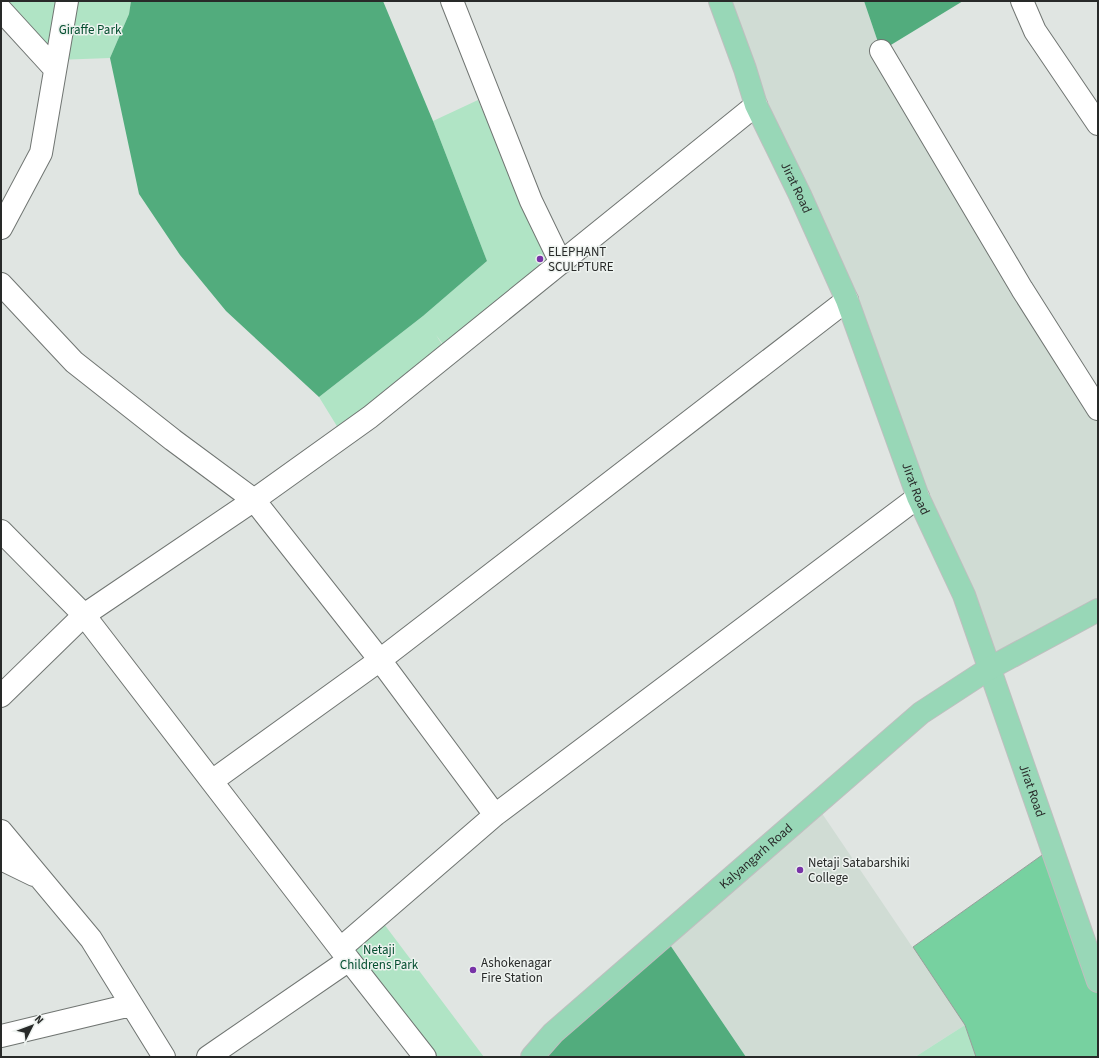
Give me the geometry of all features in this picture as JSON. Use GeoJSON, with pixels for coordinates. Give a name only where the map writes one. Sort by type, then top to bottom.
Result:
{"type":"FeatureCollection","features":[{"type":"Feature","properties":{"kind":"main road","name":"Jirat Road"},"geometry":{"type":"LineString","coordinates":[[720,1],[745,69],[756,105],[800,195],[847,300],[918,497],[964,595],[1098,981]]}},
{"type":"Feature","properties":{"kind":"main road","name":"Kalyangarh Road"},"geometry":{"type":"LineString","coordinates":[[532,1057],[553,1033],[885,744],[945,696],[990,668],[1098,610]]}},
{"type":"Feature","properties":{"kind":"street"},"geometry":{"type":"LineString","coordinates":[[1,228],[41,153],[66,1]]}},
{"type":"Feature","properties":{"kind":"street"},"geometry":{"type":"LineString","coordinates":[[452,1],[531,201],[560,264]]}},
{"type":"Feature","properties":{"kind":"street"},"geometry":{"type":"LineString","coordinates":[[1022,1],[1035,31],[1098,124]]}},
{"type":"Feature","properties":{"kind":"street"},"geometry":{"type":"LineString","coordinates":[[1,10],[54,68]]}},
{"type":"Feature","properties":{"kind":"street"},"geometry":{"type":"LineString","coordinates":[[881,51],[1022,289],[1098,409]]}},
{"type":"Feature","properties":{"kind":"street"},"geometry":{"type":"LineString","coordinates":[[1,696],[84,615],[254,500],[370,417],[756,105]]}},
{"type":"Feature","properties":{"kind":"street"},"geometry":{"type":"LineString","coordinates":[[1,284],[74,362],[173,440],[254,500],[380,660],[495,815]]}},
{"type":"Feature","properties":{"kind":"street"},"geometry":{"type":"LineString","coordinates":[[212,781],[380,660],[847,300]]}},
{"type":"Feature","properties":{"kind":"street"},"geometry":{"type":"LineString","coordinates":[[208,1057],[345,954],[495,815],[918,497]]}},
{"type":"Feature","properties":{"kind":"street"},"geometry":{"type":"LineString","coordinates":[[1,531],[84,615],[426,1057]]}},
{"type":"Feature","properties":{"kind":"street"},"geometry":{"type":"LineString","coordinates":[[1,831],[91,939],[164,1057]]}},
{"type":"Feature","properties":{"kind":"street"},"geometry":{"type":"LineString","coordinates":[[1,859],[41,879]]}},
{"type":"Feature","properties":{"kind":"street"},"geometry":{"type":"LineString","coordinates":[[1,1036],[132,1004]]}},
{"type":"Feature","properties":{"kind":"shaded area"},"geometry":{"type":"Polygon","coordinates":[[[131,1],[383,1],[433,121],[487,261],[423,316],[319,397],[226,311],[180,255],[139,194],[110,58],[129,14],[131,1]]]}},
{"type":"Feature","properties":{"kind":"shaded area"},"geometry":{"type":"Polygon","coordinates":[[[719,1],[864,1],[881,51],[1098,404],[1098,610],[990,668],[719,1]]]}},
{"type":"Feature","properties":{"kind":"shaded area"},"geometry":{"type":"Polygon","coordinates":[[[864,1],[963,1],[881,51],[864,1]]]}},
{"type":"Feature","properties":{"kind":"shaded area","name":"Netaji Satabarshiki College"},"geometry":{"type":"Polygon","coordinates":[[[815,803],[965,1025],[915,1057],[746,1057],[664,936],[815,803]]]}},
{"type":"Feature","properties":{"kind":"shaded area"},"geometry":{"type":"Polygon","coordinates":[[[664,936],[746,1057],[538,1057],[664,936]]]}},
{"type":"Feature","properties":{"kind":"green space","name":"Giraffe Park"},"geometry":{"type":"Polygon","coordinates":[[[1,1],[131,1],[129,14],[110,58],[56,60],[1,1]]]}},
{"type":"Feature","properties":{"kind":"green space"},"geometry":{"type":"Polygon","coordinates":[[[478,100],[551,268],[448,351],[436,335],[448,354],[343,436],[319,397],[423,316],[487,261],[433,121],[478,100]]]}},
{"type":"Feature","properties":{"kind":"green space","name":"Netaji Childrens Park"},"geometry":{"type":"Polygon","coordinates":[[[378,916],[484,1057],[426,1057],[341,948],[378,916]]]}},
{"type":"Feature","properties":{"kind":"green space"},"geometry":{"type":"Polygon","coordinates":[[[965,1025],[976,1057],[915,1057],[965,1025]]]}},
{"type":"Feature","properties":{"kind":"building"},"geometry":{"type":"Polygon","coordinates":[[[1052,848],[1098,978],[1098,1057],[976,1057],[965,1025],[913,947],[1052,848]]]}},
{"type":"Feature","properties":{"kind":"place","name":"ELEPHANT SCULPTURE"},"geometry":{"type":"Point","coordinates":[540,259]}},
{"type":"Feature","properties":{"kind":"place","name":"Netaji Satabarshiki College"},"geometry":{"type":"Point","coordinates":[800,870]}},
{"type":"Feature","properties":{"kind":"place","name":"Ashokenagar Fire Station"},"geometry":{"type":"Point","coordinates":[473,970]}}]}
